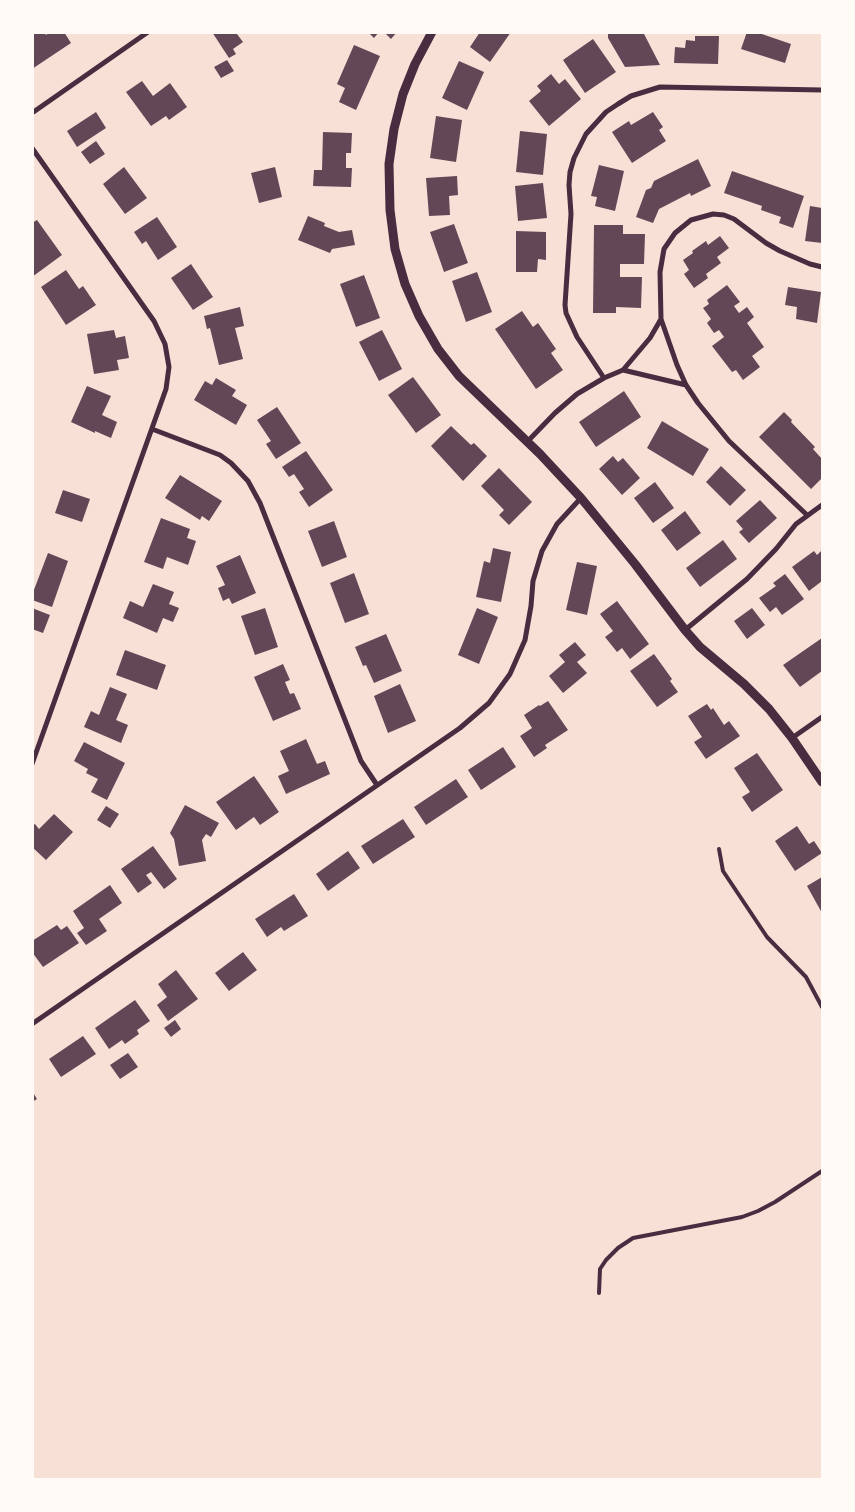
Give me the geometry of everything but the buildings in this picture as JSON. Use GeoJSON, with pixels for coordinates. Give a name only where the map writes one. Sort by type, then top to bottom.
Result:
{"type":"FeatureCollection","features":[{"type":"Feature","properties":{"kind":"street"},"geometry":{"type":"LineString","coordinates":[[32,113],[148,32]]}},
{"type":"Feature","properties":{"kind":"street"},"geometry":{"type":"LineString","coordinates":[[432,32],[409,79],[394,129],[389,164],[389,196],[396,248],[405,284],[412,302],[438,348],[472,389],[581,498],[629,556],[685,630],[700,647],[757,696],[792,738],[822,782]]}},
{"type":"Feature","properties":{"kind":"street"},"geometry":{"type":"LineString","coordinates":[[604,378],[577,337],[564,305],[571,220],[570,172],[574,158],[586,134],[606,112],[618,104],[631,96],[660,87],[822,90]]}},
{"type":"Feature","properties":{"kind":"street"},"geometry":{"type":"LineString","coordinates":[[32,148],[160,332],[168,356],[169,378],[32,764]]}},
{"type":"Feature","properties":{"kind":"street"},"geometry":{"type":"LineString","coordinates":[[807,515],[729,441],[686,385],[661,319],[660,272],[664,249],[668,241],[683,225],[702,216],[713,214],[724,215],[734,219],[766,244],[780,252],[822,267]]}},
{"type":"Feature","properties":{"kind":"street"},"geometry":{"type":"LineString","coordinates":[[527,442],[566,403],[604,378],[623,370],[650,338],[661,319]]}},
{"type":"Feature","properties":{"kind":"street"},"geometry":{"type":"LineString","coordinates":[[623,370],[686,385]]}},
{"type":"Feature","properties":{"kind":"street"},"geometry":{"type":"LineString","coordinates":[[152,429],[220,456],[231,463],[248,481],[260,503],[361,761],[377,786]]}},
{"type":"Feature","properties":{"kind":"street"},"geometry":{"type":"LineString","coordinates":[[32,1024],[460,728],[489,703],[500,689],[518,658],[531,606],[533,581],[542,551],[556,524],[581,498]]}},
{"type":"Feature","properties":{"kind":"street"},"geometry":{"type":"LineString","coordinates":[[685,630],[747,579],[807,515],[822,505]]}},
{"type":"Feature","properties":{"kind":"street"},"geometry":{"type":"LineString","coordinates":[[792,738],[822,717]]}},
{"type":"Feature","properties":{"kind":"lane"},"geometry":{"type":"LineString","coordinates":[[719,849],[723,870],[767,936],[806,977],[822,1007]]}},
{"type":"Feature","properties":{"kind":"lane"},"geometry":{"type":"LineString","coordinates":[[599,1293],[600,1269],[618,1248],[633,1238],[742,1217],[775,1202],[822,1171]]}}]}
